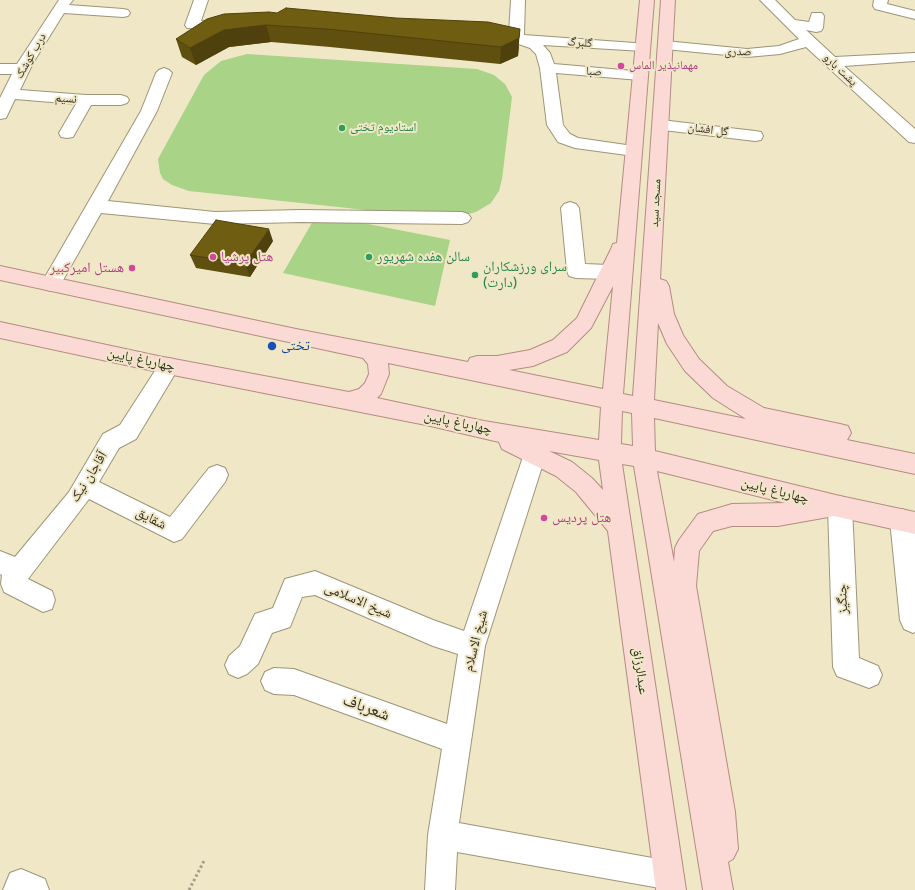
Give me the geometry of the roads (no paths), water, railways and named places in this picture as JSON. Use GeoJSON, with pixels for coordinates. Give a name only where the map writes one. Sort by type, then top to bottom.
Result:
{"type":"FeatureCollection","features":[{"type":"Feature","properties":{"kind":"main road","name":"مسجد سید"},"geometry":{"type":"LineString","coordinates":[[609,452],[612,401],[647,0]]}},
{"type":"Feature","properties":{"kind":"main road","name":"مسجد سید"},"geometry":{"type":"LineString","coordinates":[[644,458],[643,407],[668,0]]}},
{"type":"Feature","properties":{"kind":"main road"},"geometry":{"type":"LineString","coordinates":[[444,366],[497,364],[533,358],[560,346],[584,323],[627,232]]}},
{"type":"Feature","properties":{"kind":"main road"},"geometry":{"type":"LineString","coordinates":[[653,248],[664,314],[674,338],[692,365],[720,392],[759,416],[915,449]]}},
{"type":"Feature","properties":{"kind":"main road"},"geometry":{"type":"LineString","coordinates":[[0,273],[370,352],[915,464]]}},
{"type":"Feature","properties":{"kind":"main road","name":"چهارباغ پایین"},"geometry":{"type":"LineString","coordinates":[[0,330],[484,430],[644,458],[840,507],[908,522]]}},
{"type":"Feature","properties":{"kind":"main road"},"geometry":{"type":"LineString","coordinates":[[349,401],[366,395],[374,388],[379,374],[378,361],[370,352]]}},
{"type":"Feature","properties":{"kind":"main road"},"geometry":{"type":"LineString","coordinates":[[484,430],[564,469],[584,485],[619,526]]}},
{"type":"Feature","properties":{"kind":"main road","name":"عبدالرزاق"},"geometry":{"type":"LineString","coordinates":[[609,452],[670,883]]}},
{"type":"Feature","properties":{"kind":"main road"},"geometry":{"type":"LineString","coordinates":[[644,458],[718,890]]}},
{"type":"Feature","properties":{"kind":"main road"},"geometry":{"type":"LineString","coordinates":[[725,890],[721,812],[684,586],[686,548],[706,522],[732,515],[778,515],[840,507]]}},
{"type":"Feature","properties":{"kind":"street"},"geometry":{"type":"LineString","coordinates":[[201,0],[192,25],[239,26]]}},
{"type":"Feature","properties":{"kind":"street"},"geometry":{"type":"LineString","coordinates":[[518,0],[517,36],[535,45],[543,53],[548,68],[555,125],[564,138],[575,143],[634,151]]}},
{"type":"Feature","properties":{"kind":"street","name":"پشت بارو"},"geometry":{"type":"LineString","coordinates":[[767,0],[809,41],[915,138]]}},
{"type":"Feature","properties":{"kind":"street"},"geometry":{"type":"LineString","coordinates":[[880,3],[915,14]]}},
{"type":"Feature","properties":{"kind":"street"},"geometry":{"type":"LineString","coordinates":[[63,5],[123,13]]}},
{"type":"Feature","properties":{"kind":"street","name":"درب کوشک"},"geometry":{"type":"LineString","coordinates":[[0,114],[22,69],[63,5]]}},
{"type":"Feature","properties":{"kind":"street"},"geometry":{"type":"LineString","coordinates":[[791,23],[816,28],[817,16]]}},
{"type":"Feature","properties":{"kind":"street","name":"گلبرگ"},"geometry":{"type":"LineString","coordinates":[[500,32],[517,36],[643,47]]}},
{"type":"Feature","properties":{"kind":"street","name":"صدری"},"geometry":{"type":"LineString","coordinates":[[665,46],[713,57],[780,50],[809,41]]}},
{"type":"Feature","properties":{"kind":"street"},"geometry":{"type":"LineString","coordinates":[[832,62],[915,57]]}},
{"type":"Feature","properties":{"kind":"street","name":"صبا"},"geometry":{"type":"LineString","coordinates":[[548,68],[640,75]]}},
{"type":"Feature","properties":{"kind":"street"},"geometry":{"type":"LineString","coordinates":[[0,69],[22,69]]}},
{"type":"Feature","properties":{"kind":"street"},"geometry":{"type":"LineString","coordinates":[[51,284],[148,111],[164,73]]}},
{"type":"Feature","properties":{"kind":"street","name":"نسیم"},"geometry":{"type":"LineString","coordinates":[[11,94],[86,100],[121,100]]}},
{"type":"Feature","properties":{"kind":"street"},"geometry":{"type":"LineString","coordinates":[[67,133],[86,100]]}},
{"type":"Feature","properties":{"kind":"street","name":"گل افشان"},"geometry":{"type":"LineString","coordinates":[[660,125],[755,136]]}},
{"type":"Feature","properties":{"kind":"street"},"geometry":{"type":"LineString","coordinates":[[96,206],[215,218],[301,216],[462,218]]}},
{"type":"Feature","properties":{"kind":"street"},"geometry":{"type":"LineString","coordinates":[[570,208],[576,271],[609,272]]}},
{"type":"Feature","properties":{"kind":"street","name":"آقاجان نیک"},"geometry":{"type":"LineString","coordinates":[[7,565],[19,571],[43,539],[78,499],[111,441],[128,432],[169,366]]}},
{"type":"Feature","properties":{"kind":"street","name":"شیخ الاسلام"},"geometry":{"type":"LineString","coordinates":[[440,890],[443,835],[472,646],[535,454]]}},
{"type":"Feature","properties":{"kind":"street","name":"شقایق"},"geometry":{"type":"LineString","coordinates":[[85,486],[174,531],[217,475]]}},
{"type":"Feature","properties":{"kind":"street","name":"چنگیز"},"geometry":{"type":"LineString","coordinates":[[840,507],[846,667],[869,675]]}},
{"type":"Feature","properties":{"kind":"street"},"geometry":{"type":"LineString","coordinates":[[908,522],[913,620]]}},
{"type":"Feature","properties":{"kind":"street"},"geometry":{"type":"LineString","coordinates":[[7,565],[13,584],[43,600]]}},
{"type":"Feature","properties":{"kind":"street","name":"شیخ الاسلامی"},"geometry":{"type":"LineString","coordinates":[[238,665],[249,655],[264,623],[281,618],[294,587],[315,583],[433,633],[472,646]]}},
{"type":"Feature","properties":{"kind":"street","name":"شعرباف"},"geometry":{"type":"LineString","coordinates":[[274,681],[294,682],[457,741]]}},
{"type":"Feature","properties":{"kind":"street"},"geometry":{"type":"LineString","coordinates":[[443,835],[670,883]]}},
{"type":"Feature","properties":{"kind":"street"},"geometry":{"type":"LineString","coordinates":[[18,890],[21,884],[34,890]]}},
{"type":"Feature","properties":{"kind":"place","name":"مهمانپذیر الماس"},"geometry":{"type":"Point","coordinates":[621,66]}},
{"type":"Feature","properties":{"kind":"place","name":"استادیوم تختی"},"geometry":{"type":"Point","coordinates":[342,128]}},
{"type":"Feature","properties":{"kind":"place","name":"هتل پرشیا"},"geometry":{"type":"Point","coordinates":[213,257]}},
{"type":"Feature","properties":{"kind":"place","name":"سالن هفده شهریور"},"geometry":{"type":"Point","coordinates":[369,257]}},
{"type":"Feature","properties":{"kind":"place","name":"هستل امیرکبیر"},"geometry":{"type":"Point","coordinates":[132,268]}},
{"type":"Feature","properties":{"kind":"place","name":"سرای ورزشکاران (دارت)"},"geometry":{"type":"Point","coordinates":[475,275]}},
{"type":"Feature","properties":{"kind":"place","name":"تختی"},"geometry":{"type":"Point","coordinates":[272,346]}},
{"type":"Feature","properties":{"kind":"place","name":"هتل پردیس"},"geometry":{"type":"Point","coordinates":[544,518]}}]}
